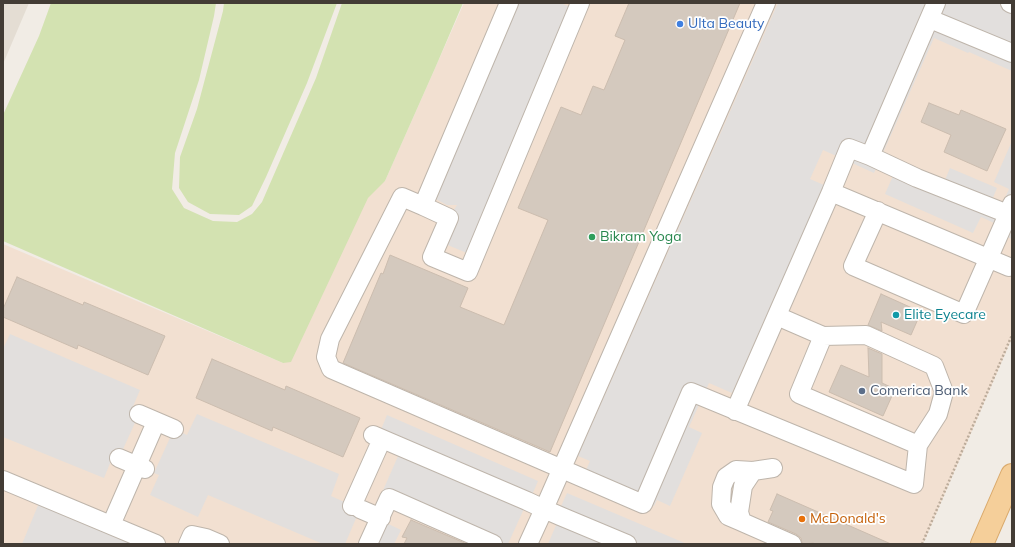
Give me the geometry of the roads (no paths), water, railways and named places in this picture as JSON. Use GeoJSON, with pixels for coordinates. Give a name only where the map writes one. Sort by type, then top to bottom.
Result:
{"type":"FeatureCollection","features":[{"type":"Feature","properties":{"kind":"main road"},"geometry":{"type":"LineString","coordinates":[[982,544],[1012,475]]}},
{"type":"Feature","properties":{"kind":"lane"},"geometry":{"type":"LineString","coordinates":[[423,206],[509,3]]}},
{"type":"Feature","properties":{"kind":"lane"},"geometry":{"type":"LineString","coordinates":[[580,3],[468,272],[432,257],[449,218],[402,197],[330,339],[326,356],[331,369],[643,504],[691,392],[914,484],[918,445],[938,414],[944,392],[934,366],[866,335],[823,336],[777,316]]}},
{"type":"Feature","properties":{"kind":"lane"},"geometry":{"type":"LineString","coordinates":[[528,544],[766,3]]}},
{"type":"Feature","properties":{"kind":"lane"},"geometry":{"type":"LineString","coordinates":[[870,156],[933,11],[1012,53]]}},
{"type":"Feature","properties":{"kind":"lane"},"geometry":{"type":"LineString","coordinates":[[735,411],[849,148],[917,178],[1010,209],[964,314],[853,266],[878,212]]}},
{"type":"Feature","properties":{"kind":"lane"},"geometry":{"type":"LineString","coordinates":[[831,192],[1009,267]]}},
{"type":"Feature","properties":{"kind":"lane"},"geometry":{"type":"LineString","coordinates":[[823,336],[799,394],[918,445]]}},
{"type":"Feature","properties":{"kind":"lane"},"geometry":{"type":"LineString","coordinates":[[138,414],[174,430]]}},
{"type":"Feature","properties":{"kind":"lane"},"geometry":{"type":"LineString","coordinates":[[111,525],[141,467],[156,422]]}},
{"type":"Feature","properties":{"kind":"lane"},"geometry":{"type":"LineString","coordinates":[[381,518],[356,508],[377,436],[527,501],[544,510],[627,544]]}},
{"type":"Feature","properties":{"kind":"lane"},"geometry":{"type":"LineString","coordinates":[[119,458],[141,467]]}},
{"type":"Feature","properties":{"kind":"lane"},"geometry":{"type":"LineString","coordinates":[[773,468],[752,471],[736,470],[726,477],[722,487],[721,504],[728,516],[792,544]]}},
{"type":"Feature","properties":{"kind":"lane"},"geometry":{"type":"LineString","coordinates":[[3,480],[156,544]]}},
{"type":"Feature","properties":{"kind":"lane"},"geometry":{"type":"LineString","coordinates":[[368,544],[389,498],[493,544]]}},
{"type":"Feature","properties":{"kind":"lane"},"geometry":{"type":"LineString","coordinates":[[188,544],[192,535],[206,538],[220,544]]}},
{"type":"Feature","properties":{"kind":"place","name":"Ulta Beauty"},"geometry":{"type":"Point","coordinates":[680,24]}},
{"type":"Feature","properties":{"kind":"place","name":"Bikram Yoga"},"geometry":{"type":"Point","coordinates":[592,237]}},
{"type":"Feature","properties":{"kind":"place","name":"Elite Eyecare"},"geometry":{"type":"Point","coordinates":[896,315]}},
{"type":"Feature","properties":{"kind":"place","name":"Comerica Bank"},"geometry":{"type":"Point","coordinates":[862,391]}},
{"type":"Feature","properties":{"kind":"place","name":"McDonald's"},"geometry":{"type":"Point","coordinates":[802,519]}}]}
